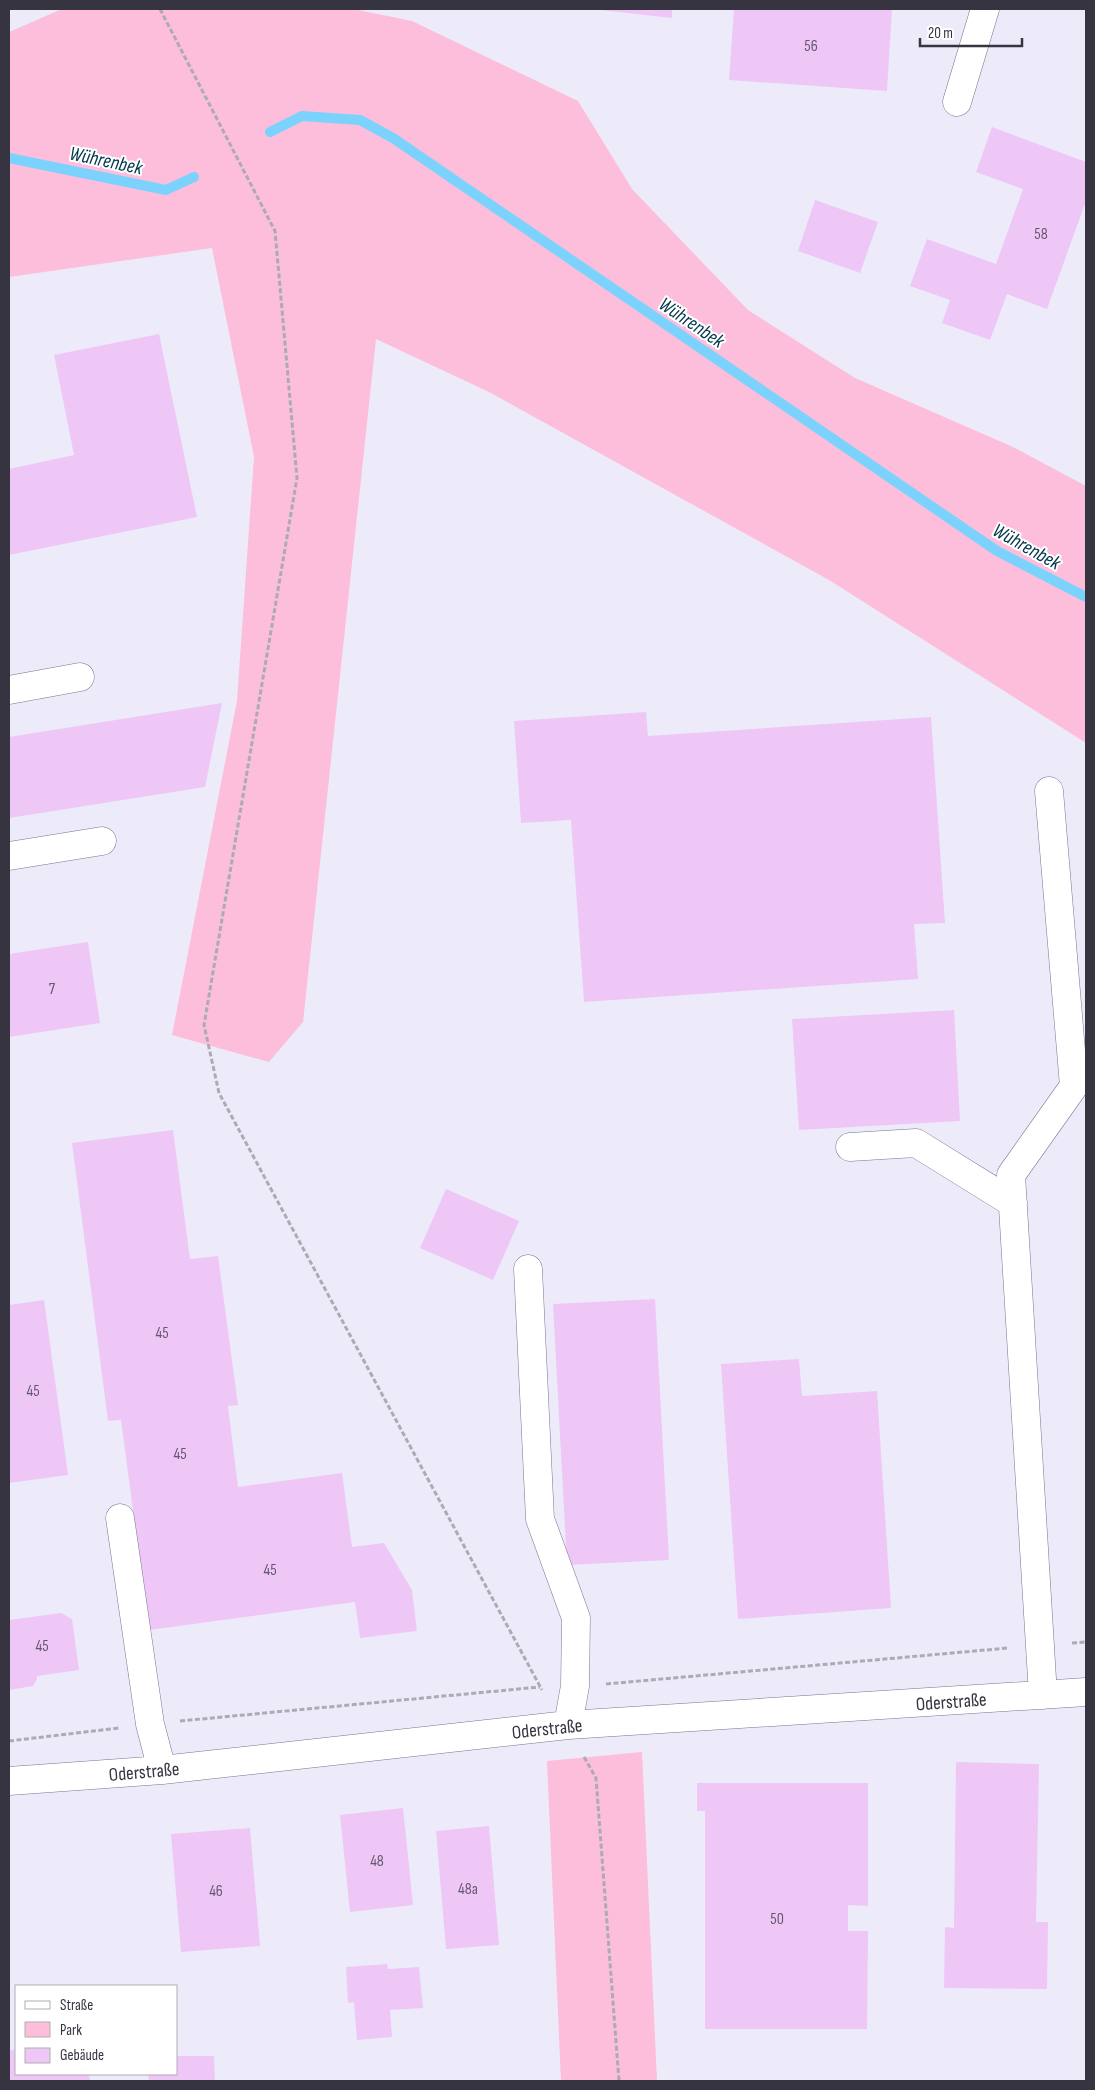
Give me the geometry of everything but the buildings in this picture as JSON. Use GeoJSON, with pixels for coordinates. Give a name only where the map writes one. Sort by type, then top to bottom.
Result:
{"type":"FeatureCollection","features":[{"type":"Feature","properties":{"kind":"street"},"geometry":{"type":"LineString","coordinates":[[957,102],[985,9]]}},
{"type":"Feature","properties":{"kind":"street"},"geometry":{"type":"LineString","coordinates":[[9,690],[80,677]]}},
{"type":"Feature","properties":{"kind":"street"},"geometry":{"type":"LineString","coordinates":[[1043,1695],[1011,1175],[1074,1086],[1049,791]]}},
{"type":"Feature","properties":{"kind":"street"},"geometry":{"type":"LineString","coordinates":[[9,856],[102,841]]}},
{"type":"Feature","properties":{"kind":"street"},"geometry":{"type":"LineString","coordinates":[[850,1147],[916,1143],[1013,1203]]}},
{"type":"Feature","properties":{"kind":"street"},"geometry":{"type":"LineString","coordinates":[[528,1269],[540,1519],[576,1618],[575,1686],[568,1725]]}},
{"type":"Feature","properties":{"kind":"street"},"geometry":{"type":"LineString","coordinates":[[120,1518],[150,1724],[162,1770]]}},
{"type":"Feature","properties":{"kind":"street","name":"Oderstraße"},"geometry":{"type":"LineString","coordinates":[[9,1781],[162,1770],[568,1725],[1086,1692]]}},
{"type":"Feature","properties":{"kind":"path"},"geometry":{"type":"LineString","coordinates":[[160,9],[275,231],[298,478],[204,1025],[219,1093],[540,1688],[568,1725],[596,1778],[619,2081]]}},
{"type":"Feature","properties":{"kind":"shaded area"},"geometry":{"type":"Polygon","coordinates":[[[9,9],[1086,9],[1086,2081],[9,2081],[9,9]]]}},
{"type":"Feature","properties":{"kind":"green space"},"geometry":{"type":"Polygon","coordinates":[[[62,9],[353,9],[412,21],[578,101],[632,189],[748,310],[855,378],[1013,447],[1086,486],[1086,743],[829,580],[489,392],[376,339],[303,1022],[269,1062],[172,1035],[237,701],[254,457],[212,248],[9,277],[9,32],[62,9]]]}},
{"type":"Feature","properties":{"kind":"green space"},"geometry":{"type":"Polygon","coordinates":[[[642,1752],[657,2081],[561,2081],[547,1761],[642,1752]]]}},
{"type":"Feature","properties":{"kind":"waterway","name":"Wührenbek"},"geometry":{"type":"LineString","coordinates":[[270,132],[302,116],[360,120],[393,138],[997,551],[1086,597]]}},
{"type":"Feature","properties":{"kind":"waterway","name":"Wührenbek"},"geometry":{"type":"LineString","coordinates":[[9,158],[166,190],[194,177]]}}]}
